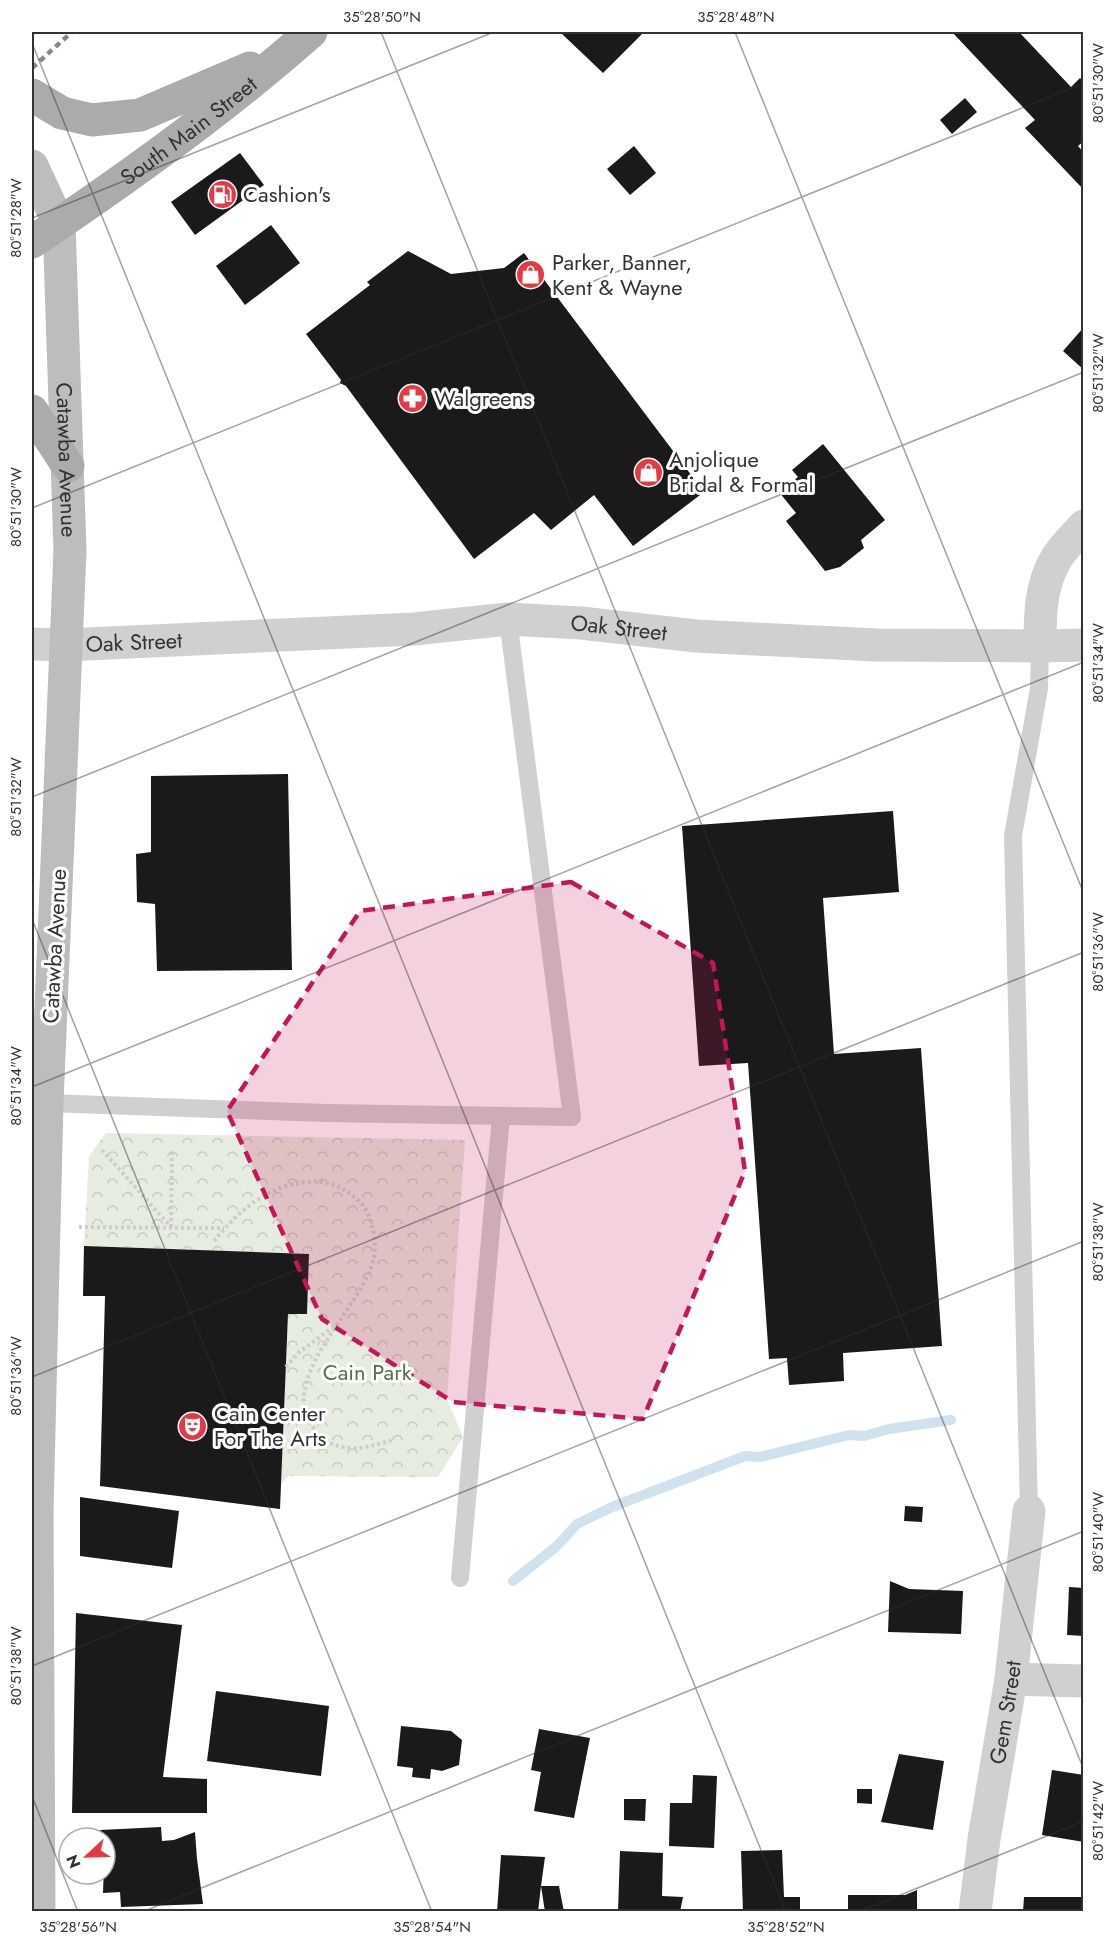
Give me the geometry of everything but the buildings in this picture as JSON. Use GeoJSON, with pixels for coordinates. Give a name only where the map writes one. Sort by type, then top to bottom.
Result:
{"type":"FeatureCollection","features":[{"type":"Feature","properties":{"kind":"main road"},"geometry":{"type":"LineString","coordinates":[[32,95],[62,112],[92,120],[140,115],[301,41]]}},
{"type":"Feature","properties":{"kind":"main road","name":"South Main Street"},"geometry":{"type":"LineString","coordinates":[[32,242],[134,172],[301,41]]}},
{"type":"Feature","properties":{"kind":"main road","name":"Catawba Avenue"},"geometry":{"type":"LineString","coordinates":[[32,166],[59,224],[70,550],[57,878],[39,1103],[35,1449],[39,1911]]}},
{"type":"Feature","properties":{"kind":"main road"},"geometry":{"type":"LineString","coordinates":[[32,411],[68,466]]}},
{"type":"Feature","properties":{"kind":"street"},"geometry":{"type":"LineString","coordinates":[[1040,646],[1040,612],[1045,583],[1057,557],[1083,526]]}},
{"type":"Feature","properties":{"kind":"street","name":"Oak Street"},"geometry":{"type":"LineString","coordinates":[[32,644],[65,645],[414,629],[508,619],[581,623],[696,636],[876,645],[1083,645]]}},
{"type":"Feature","properties":{"kind":"street","name":"Gem Street"},"geometry":{"type":"LineString","coordinates":[[975,1911],[984,1839],[1011,1679],[1029,1511]]}},
{"type":"Feature","properties":{"kind":"street"},"geometry":{"type":"LineString","coordinates":[[1011,1679],[1083,1681]]}},
{"type":"Feature","properties":{"kind":"lane"},"geometry":{"type":"LineString","coordinates":[[39,1103],[328,1108],[572,1117],[508,619]]}},
{"type":"Feature","properties":{"kind":"lane"},"geometry":{"type":"LineString","coordinates":[[1029,1511],[1013,836],[1039,688],[1040,646]]}},
{"type":"Feature","properties":{"kind":"lane"},"geometry":{"type":"LineString","coordinates":[[460,1578],[501,1116]]}},
{"type":"Feature","properties":{"kind":"path"},"geometry":{"type":"LineString","coordinates":[[102,1150],[171,1228]]}},
{"type":"Feature","properties":{"kind":"path"},"geometry":{"type":"LineString","coordinates":[[171,1228],[172,1150]]}},
{"type":"Feature","properties":{"kind":"path"},"geometry":{"type":"LineString","coordinates":[[214,1241],[224,1228],[249,1205],[269,1192],[288,1185],[325,1182],[345,1189],[360,1201],[370,1216],[375,1235],[375,1256],[359,1293],[314,1362],[305,1383],[306,1414],[314,1430],[326,1441],[345,1448],[368,1448],[392,1440]]}},
{"type":"Feature","properties":{"kind":"path"},"geometry":{"type":"LineString","coordinates":[[79,1227],[224,1228]]}},
{"type":"Feature","properties":{"kind":"path"},"geometry":{"type":"LineString","coordinates":[[286,1367],[297,1353],[339,1323]]}},
{"type":"Feature","properties":{"kind":"highlighted area"},"geometry":{"type":"Polygon","coordinates":[[[571,882],[713,963],[745,1171],[643,1419],[453,1402],[322,1319],[227,1111],[360,911],[571,882]]]}},
{"type":"Feature","properties":{"kind":"green space","name":"Cain Park"},"geometry":{"type":"Polygon","coordinates":[[[106,1133],[465,1140],[447,1399],[463,1437],[438,1477],[288,1476],[281,1485],[288,1314],[307,1314],[309,1254],[84,1246],[89,1156],[106,1133]]]}},
{"type":"Feature","properties":{"kind":"waterway"},"geometry":{"type":"LineString","coordinates":[[513,1581],[557,1546],[577,1524],[612,1507],[745,1456],[760,1457],[849,1435],[864,1436],[889,1429],[951,1420]]}},
{"type":"Feature","properties":{"kind":"railway"},"geometry":{"type":"LineString","coordinates":[[32,68],[72,32]]}},
{"type":"Feature","properties":{"kind":"place","name":"Cashion's"},"geometry":{"type":"Point","coordinates":[222,194]}},
{"type":"Feature","properties":{"kind":"place","name":"Parker, Banner, Kent & Wayne"},"geometry":{"type":"Point","coordinates":[531,275]}},
{"type":"Feature","properties":{"kind":"place","name":"Walgreens"},"geometry":{"type":"Point","coordinates":[413,398]}},
{"type":"Feature","properties":{"kind":"place","name":"Anjolique Bridal & Formal"},"geometry":{"type":"Point","coordinates":[648,472]}},
{"type":"Feature","properties":{"kind":"place","name":"Cain Center For The Arts"},"geometry":{"type":"Point","coordinates":[193,1426]}}]}
